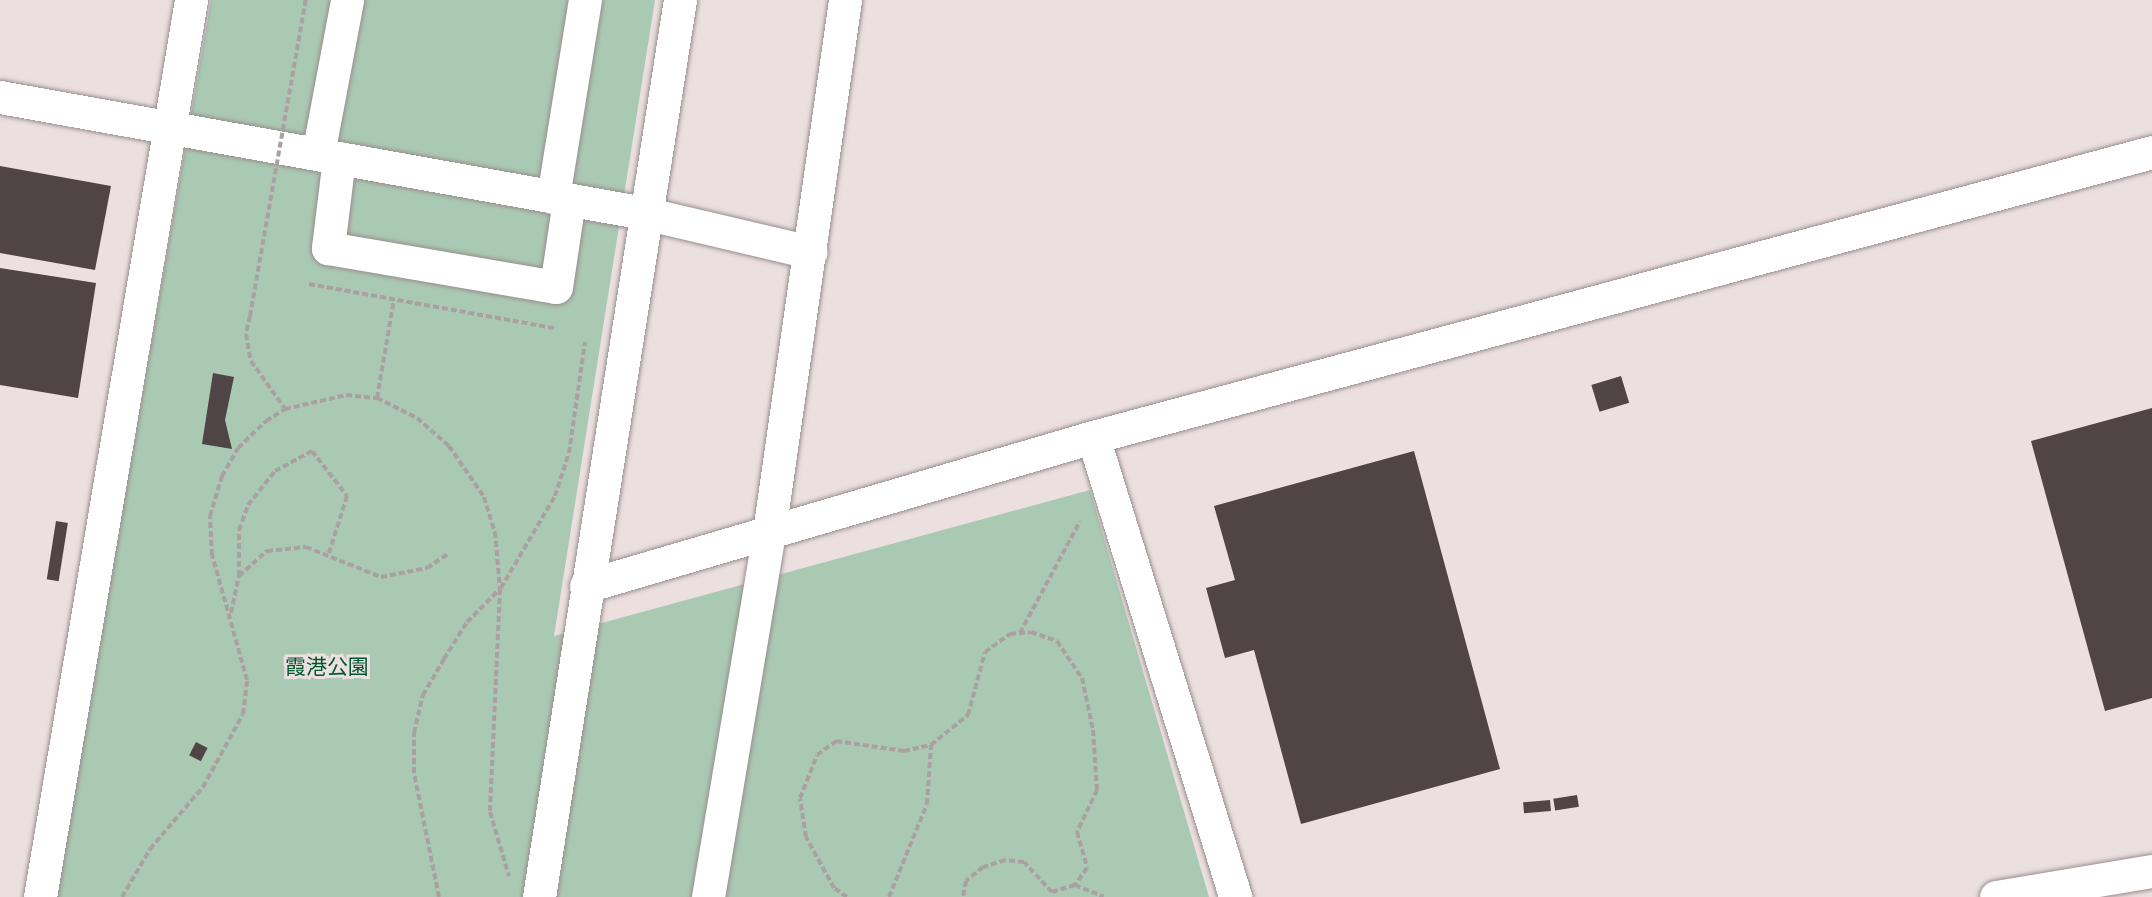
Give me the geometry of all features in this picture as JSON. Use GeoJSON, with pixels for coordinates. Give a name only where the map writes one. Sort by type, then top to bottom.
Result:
{"type":"FeatureCollection","features":[{"type":"Feature","properties":{"kind":"street"},"geometry":{"type":"LineString","coordinates":[[40,897],[190,0]]}},
{"type":"Feature","properties":{"kind":"street"},"geometry":{"type":"LineString","coordinates":[[347,0],[328,156],[328,248],[556,287],[561,198],[585,0]]}},
{"type":"Feature","properties":{"kind":"street"},"geometry":{"type":"LineString","coordinates":[[525,889],[586,586],[644,213],[680,0]]}},
{"type":"Feature","properties":{"kind":"street"},"geometry":{"type":"LineString","coordinates":[[708,897],[769,532],[845,0]]}},
{"type":"Feature","properties":{"kind":"street"},"geometry":{"type":"LineString","coordinates":[[0,97],[644,213],[810,252]]}},
{"type":"Feature","properties":{"kind":"street"},"geometry":{"type":"LineString","coordinates":[[586,586],[1093,437],[2152,152]]}},
{"type":"Feature","properties":{"kind":"street"},"geometry":{"type":"LineString","coordinates":[[1093,437],[1234,897]]}},
{"type":"Feature","properties":{"kind":"street"},"geometry":{"type":"LineString","coordinates":[[1996,897],[2152,871]]}},
{"type":"Feature","properties":{"kind":"path"},"geometry":{"type":"LineString","coordinates":[[285,409],[251,361],[246,334],[306,0]]}},
{"type":"Feature","properties":{"kind":"path"},"geometry":{"type":"LineString","coordinates":[[309,284],[554,328]]}},
{"type":"Feature","properties":{"kind":"path"},"geometry":{"type":"LineString","coordinates":[[377,398],[394,300]]}},
{"type":"Feature","properties":{"kind":"path"},"geometry":{"type":"LineString","coordinates":[[439,897],[414,773],[414,733],[423,695],[467,622],[500,589],[555,496],[569,453],[585,342]]}},
{"type":"Feature","properties":{"kind":"path"},"geometry":{"type":"LineString","coordinates":[[122,897],[150,849],[203,787],[243,714],[247,680],[231,614],[212,555],[210,516],[222,476],[238,448],[285,409],[346,395],[377,398],[417,418],[468,471],[484,497],[495,532],[500,589],[490,812],[525,889]]}},
{"type":"Feature","properties":{"kind":"path"},"geometry":{"type":"LineString","coordinates":[[231,614],[239,576],[239,530],[248,505],[275,471],[312,451],[347,496],[328,553]]}},
{"type":"Feature","properties":{"kind":"path"},"geometry":{"type":"LineString","coordinates":[[1020,633],[1080,520]]}},
{"type":"Feature","properties":{"kind":"path"},"geometry":{"type":"LineString","coordinates":[[239,576],[267,551],[306,547],[328,553],[381,577],[427,568],[448,554]]}},
{"type":"Feature","properties":{"kind":"path"},"geometry":{"type":"LineString","coordinates":[[847,897],[834,888],[806,837],[800,798],[805,775],[817,755],[836,741],[904,751],[931,745],[968,715],[985,652],[1010,634],[1020,633],[1058,641],[1082,678],[1093,730],[1097,790],[1077,832],[1087,868],[1075,885],[1052,892],[1024,862],[1005,860],[983,867],[966,881],[963,897]]}},
{"type":"Feature","properties":{"kind":"path"},"geometry":{"type":"LineString","coordinates":[[889,897],[908,860],[927,804],[931,745]]}},
{"type":"Feature","properties":{"kind":"path"},"geometry":{"type":"LineString","coordinates":[[1075,885],[1104,897]]}},
{"type":"Feature","properties":{"kind":"green space","name":"霞港公園"},"geometry":{"type":"Polygon","coordinates":[[[211,0],[655,0],[554,636],[1090,490],[1209,897],[55,897],[211,0]]]}},
{"type":"Feature","properties":{"kind":"building"},"geometry":{"type":"Polygon","coordinates":[[[0,166],[111,186],[95,270],[0,253],[0,166]]]}},
{"type":"Feature","properties":{"kind":"building"},"geometry":{"type":"Polygon","coordinates":[[[0,268],[96,283],[78,398],[0,385],[0,268]]]}},
{"type":"Feature","properties":{"kind":"building"},"geometry":{"type":"Polygon","coordinates":[[[213,373],[234,377],[225,420],[232,449],[202,444],[213,373]]]}},
{"type":"Feature","properties":{"kind":"building"},"geometry":{"type":"Polygon","coordinates":[[[1621,376],[1629,403],[1600,412],[1591,385],[1621,376]]]}},
{"type":"Feature","properties":{"kind":"building"},"geometry":{"type":"Polygon","coordinates":[[[2152,408],[2152,698],[2105,711],[2031,441],[2152,408]]]}},
{"type":"Feature","properties":{"kind":"building"},"geometry":{"type":"Polygon","coordinates":[[[1414,451],[1500,769],[1301,824],[1254,650],[1225,658],[1206,588],[1235,580],[1214,506],[1414,451]]]}},
{"type":"Feature","properties":{"kind":"building"},"geometry":{"type":"Polygon","coordinates":[[[56,521],[68,523],[59,581],[47,579],[56,521]]]}},
{"type":"Feature","properties":{"kind":"building"},"geometry":{"type":"Polygon","coordinates":[[[196,742],[208,748],[201,761],[189,755],[196,742]]]}},
{"type":"Feature","properties":{"kind":"building"},"geometry":{"type":"Polygon","coordinates":[[[1577,795],[1579,807],[1555,811],[1553,799],[1577,795]]]}},
{"type":"Feature","properties":{"kind":"building"},"geometry":{"type":"Polygon","coordinates":[[[1550,800],[1551,811],[1524,813],[1523,802],[1550,800]]]}}]}
